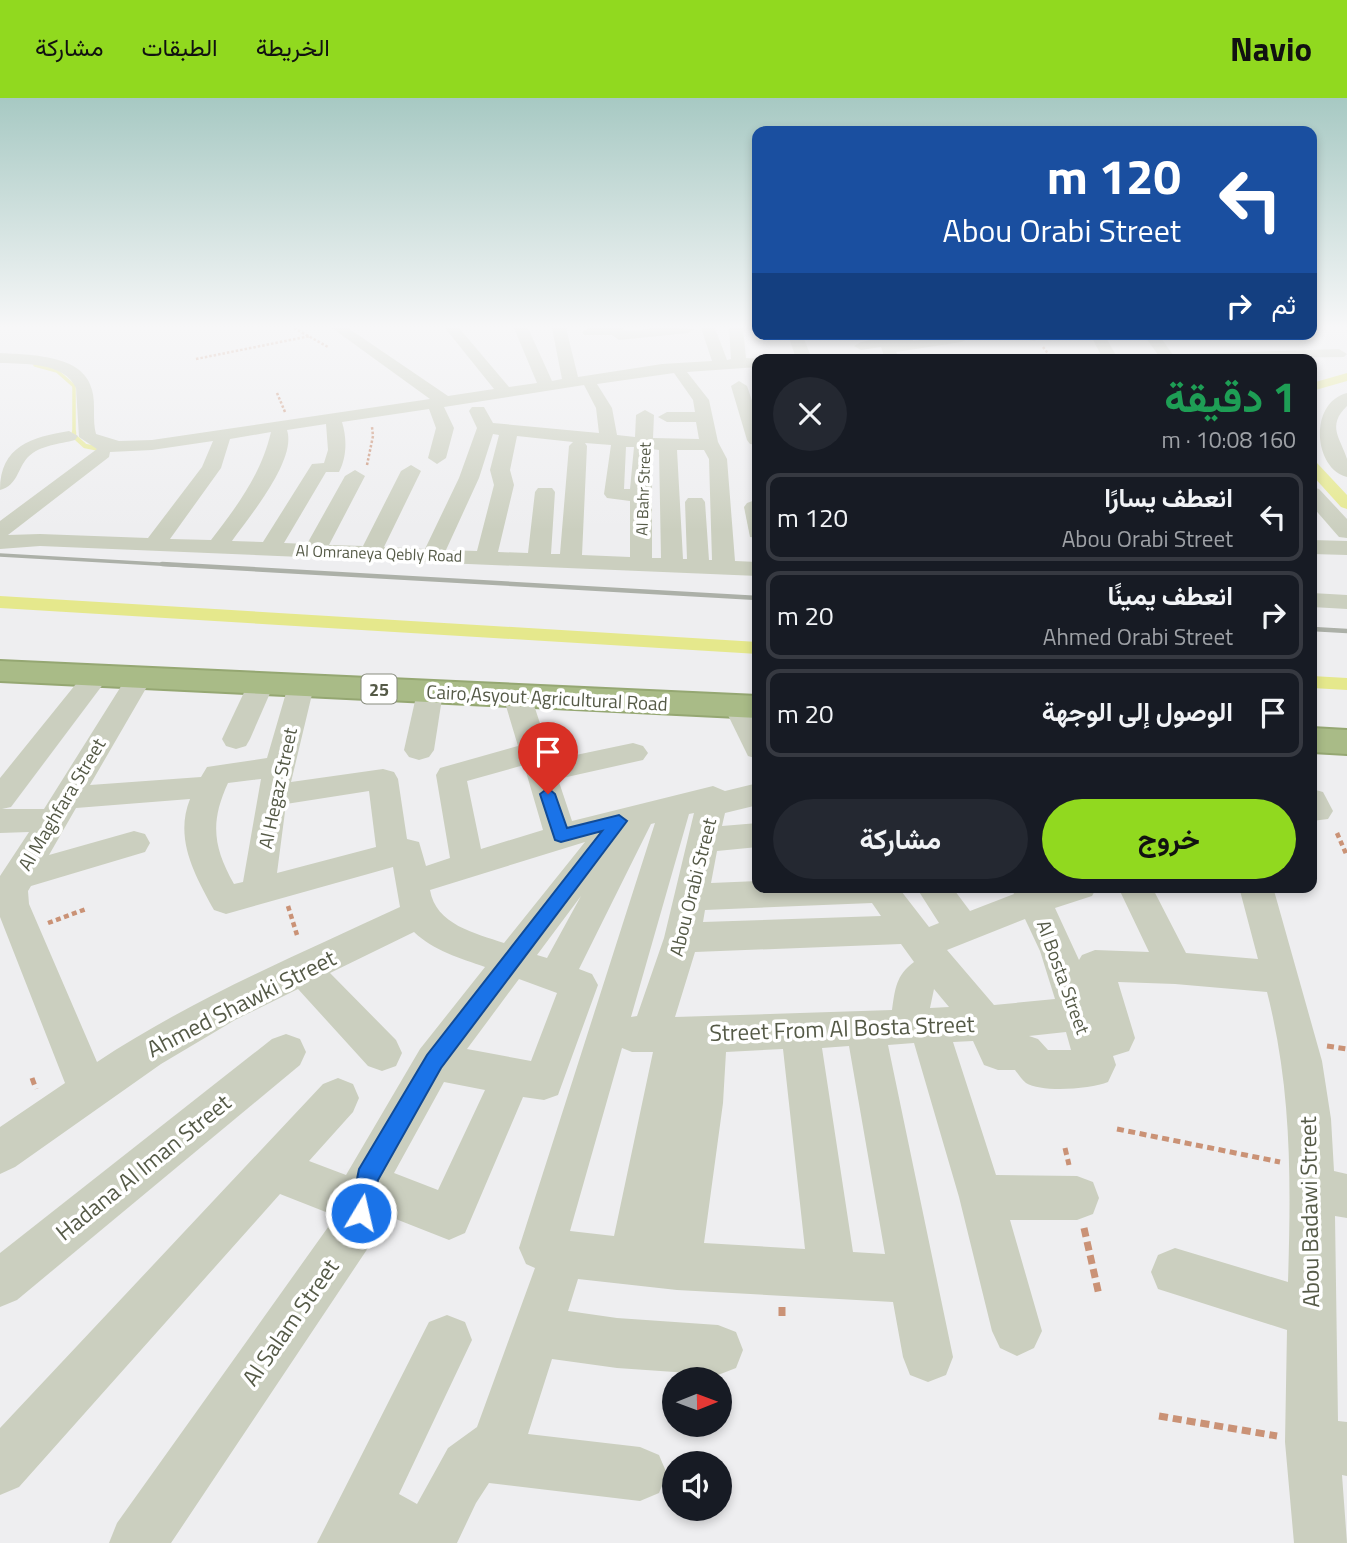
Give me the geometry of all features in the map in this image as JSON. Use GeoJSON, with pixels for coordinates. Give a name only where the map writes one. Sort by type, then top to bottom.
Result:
{"type":"FeatureCollection","features":[{"type":"Feature","properties":{"kind":"highway","name":"Cairo,Asyout Agricultural Road"},"geometry":{"type":"LineString","coordinates":[[0,656],[538,692],[751,702]]}},
{"type":"Feature","properties":{"kind":"highway","name":"Cairo,Asyout Agricultural Road"},"geometry":{"type":"LineString","coordinates":[[0,671],[430,692],[538,692]]}},
{"type":"Feature","properties":{"kind":"highway"},"geometry":{"type":"LineString","coordinates":[[1317,724],[1347,727]]}},
{"type":"Feature","properties":{"kind":"highway"},"geometry":{"type":"LineString","coordinates":[[1317,740],[1347,743]]}},
{"type":"Feature","properties":{"kind":"street"},"geometry":{"type":"LineString","coordinates":[[68,395],[70,441],[79,447],[102,453],[148,453],[512,395]]}},
{"type":"Feature","properties":{"kind":"street"},"geometry":{"type":"LineString","coordinates":[[84,395],[86,434],[96,443],[111,446],[152,445],[417,405],[440,405]]}},
{"type":"Feature","properties":{"kind":"street"},"geometry":{"type":"LineString","coordinates":[[403,395],[417,405]]}},
{"type":"Feature","properties":{"kind":"street"},"geometry":{"type":"LineString","coordinates":[[428,395],[469,426],[574,435],[614,445],[668,444],[722,454]]}},
{"type":"Feature","properties":{"kind":"street"},"geometry":{"type":"LineString","coordinates":[[463,395],[470,401]]}},
{"type":"Feature","properties":{"kind":"street"},"geometry":{"type":"LineString","coordinates":[[470,401],[492,395]]}},
{"type":"Feature","properties":{"kind":"street"},"geometry":{"type":"LineString","coordinates":[[596,395],[604,408],[614,445],[614,495],[640,496]]}},
{"type":"Feature","properties":{"kind":"street"},"geometry":{"type":"LineString","coordinates":[[698,395],[722,454],[724,567]]}},
{"type":"Feature","properties":{"kind":"street"},"geometry":{"type":"LineString","coordinates":[[739,395],[752,416]]}},
{"type":"Feature","properties":{"kind":"street"},"geometry":{"type":"LineString","coordinates":[[433,555],[469,478],[470,401]]}},
{"type":"Feature","properties":{"kind":"street"},"geometry":{"type":"LineString","coordinates":[[1344,405],[1328,418],[1326,433],[1334,454],[1347,471]]}},
{"type":"Feature","properties":{"kind":"street","name":"Al Bahr Street"},"geometry":{"type":"LineString","coordinates":[[642,564],[640,496],[645,415]]}},
{"type":"Feature","properties":{"kind":"street"},"geometry":{"type":"LineString","coordinates":[[667,418],[705,416]]}},
{"type":"Feature","properties":{"kind":"street"},"geometry":{"type":"LineString","coordinates":[[270,549],[337,450],[335,425]]}},
{"type":"Feature","properties":{"kind":"street"},"geometry":{"type":"LineString","coordinates":[[438,457],[469,426]]}},
{"type":"Feature","properties":{"kind":"street"},"geometry":{"type":"LineString","coordinates":[[486,557],[503,485],[500,470],[509,431]]}},
{"type":"Feature","properties":{"kind":"street"},"geometry":{"type":"LineString","coordinates":[[217,547],[271,468],[278,449],[280,432]]}},
{"type":"Feature","properties":{"kind":"street"},"geometry":{"type":"LineString","coordinates":[[1326,433],[1347,434]]}},
{"type":"Feature","properties":{"kind":"street"},"geometry":{"type":"LineString","coordinates":[[571,560],[575,481],[574,435]]}},
{"type":"Feature","properties":{"kind":"street"},"geometry":{"type":"LineString","coordinates":[[0,484],[11,477],[17,459],[25,451],[69,436]]}},
{"type":"Feature","properties":{"kind":"street"},"geometry":{"type":"LineString","coordinates":[[155,544],[212,468],[222,441]]}},
{"type":"Feature","properties":{"kind":"street"},"geometry":{"type":"LineString","coordinates":[[668,444],[672,565]]}},
{"type":"Feature","properties":{"kind":"street"},"geometry":{"type":"LineString","coordinates":[[0,531],[102,453]]}},
{"type":"Feature","properties":{"kind":"street"},"geometry":{"type":"LineString","coordinates":[[315,550],[361,470]]}},
{"type":"Feature","properties":{"kind":"street"},"geometry":{"type":"LineString","coordinates":[[371,552],[411,471]]}},
{"type":"Feature","properties":{"kind":"street"},"geometry":{"type":"LineString","coordinates":[[540,559],[538,485],[575,481]]}},
{"type":"Feature","properties":{"kind":"street"},"geometry":{"type":"LineString","coordinates":[[1317,499],[1343,528]]}},
{"type":"Feature","properties":{"kind":"street"},"geometry":{"type":"LineString","coordinates":[[695,502],[698,566]]}},
{"type":"Feature","properties":{"kind":"street"},"geometry":{"type":"LineString","coordinates":[[1317,524],[1343,528]]}},
{"type":"Feature","properties":{"kind":"street","name":"Al Omraneya Qebly Road"},"geometry":{"type":"LineString","coordinates":[[0,542],[40,540],[155,544],[752,569]]}},
{"type":"Feature","properties":{"kind":"street"},"geometry":{"type":"LineString","coordinates":[[1317,547],[1347,548]]}},
{"type":"Feature","properties":{"kind":"street"},"geometry":{"type":"LineString","coordinates":[[1317,589],[1330,601]]}},
{"type":"Feature","properties":{"kind":"street"},"geometry":{"type":"LineString","coordinates":[[0,799],[97,676]]}},
{"type":"Feature","properties":{"kind":"street","name":"Al Maghfara Street"},"geometry":{"type":"LineString","coordinates":[[89,1091],[10,897],[9,885],[139,678]]}},
{"type":"Feature","properties":{"kind":"street"},"geometry":{"type":"LineString","coordinates":[[236,740],[261,684]]}},
{"type":"Feature","properties":{"kind":"street","name":"Al Hegaz Street"},"geometry":{"type":"LineString","coordinates":[[258,892],[276,781],[300,685]]}},
{"type":"Feature","properties":{"kind":"street"},"geometry":{"type":"LineString","coordinates":[[419,750],[430,692]]}},
{"type":"Feature","properties":{"kind":"street"},"geometry":{"type":"LineString","coordinates":[[538,692],[538,762],[561,836]]}},
{"type":"Feature","properties":{"kind":"street"},"geometry":{"type":"LineString","coordinates":[[41,747],[95,747]]}},
{"type":"Feature","properties":{"kind":"street"},"geometry":{"type":"LineString","coordinates":[[468,865],[451,775],[538,762],[633,753]]}},
{"type":"Feature","properties":{"kind":"street"},"geometry":{"type":"LineString","coordinates":[[0,821],[215,780],[383,779],[408,875],[426,922],[447,938],[567,981]]}},
{"type":"Feature","properties":{"kind":"street"},"geometry":{"type":"LineString","coordinates":[[215,780],[198,815],[199,842],[226,900],[258,892],[408,875],[468,865],[561,836],[661,812],[752,795]]}},
{"type":"Feature","properties":{"kind":"street"},"geometry":{"type":"LineString","coordinates":[[273,1169],[449,1217],[528,1079],[567,981],[661,812]]}},
{"type":"Feature","properties":{"kind":"street"},"geometry":{"type":"LineString","coordinates":[[661,812],[607,1032],[541,1245],[544,1250],[563,1254],[632,1262],[915,1280]]}},
{"type":"Feature","properties":{"kind":"street","name":"Abou Orabi Street"},"geometry":{"type":"LineString","coordinates":[[661,812],[704,840],[682,938],[677,1035]]}},
{"type":"Feature","properties":{"kind":"street","name":"Al Salam Street"},"geometry":{"type":"LineString","coordinates":[[137,1543],[349,1237],[358,1221],[363,1194],[434,1062],[511,960],[661,812]]}},
{"type":"Feature","properties":{"kind":"street"},"geometry":{"type":"LineString","coordinates":[[704,840],[752,836]]}},
{"type":"Feature","properties":{"kind":"street"},"geometry":{"type":"LineString","coordinates":[[9,885],[134,843]]}},
{"type":"Feature","properties":{"kind":"street","name":"Ahmed Shawki Street"},"geometry":{"type":"LineString","coordinates":[[0,1152],[147,1051],[222,1008],[303,971],[408,875]]}},
{"type":"Feature","properties":{"kind":"street"},"geometry":{"type":"LineString","coordinates":[[692,897],[776,893]]}},
{"type":"Feature","properties":{"kind":"street"},"geometry":{"type":"LineString","coordinates":[[884,893],[985,1023],[998,1052],[1024,1052],[1038,1069],[1086,1040],[1115,1038],[1095,966],[1175,968],[1280,977]]}},
{"type":"Feature","properties":{"kind":"street"},"geometry":{"type":"LineString","coordinates":[[937,893],[963,929]]}},
{"type":"Feature","properties":{"kind":"street"},"geometry":{"type":"LineString","coordinates":[[1138,893],[1175,968]]}},
{"type":"Feature","properties":{"kind":"street","name":"Abou Badawi Street"},"geometry":{"type":"LineString","coordinates":[[1258,893],[1302,1065],[1323,1184],[1311,1313],[1330,1445],[1322,1543]]}},
{"type":"Feature","properties":{"kind":"street"},"geometry":{"type":"LineString","coordinates":[[682,938],[923,946],[1032,894]]}},
{"type":"Feature","properties":{"kind":"street","name":"Al Bosta Street"},"geometry":{"type":"LineString","coordinates":[[1032,894],[1058,951],[1086,1040]]}},
{"type":"Feature","properties":{"kind":"street"},"geometry":{"type":"LineString","coordinates":[[923,946],[915,982],[919,1025],[981,1197],[1017,1331]]}},
{"type":"Feature","properties":{"kind":"street"},"geometry":{"type":"LineString","coordinates":[[303,971],[382,1053]]}},
{"type":"Feature","properties":{"kind":"street","name":"Street From Al Bosta Street"},"geometry":{"type":"LineString","coordinates":[[607,1032],[677,1035],[985,1023],[1086,1040]]}},
{"type":"Feature","properties":{"kind":"street"},"geometry":{"type":"LineString","coordinates":[[865,1027],[928,1357]]}},
{"type":"Feature","properties":{"kind":"street"},"geometry":{"type":"LineString","coordinates":[[800,1030],[832,1274]]}},
{"type":"Feature","properties":{"kind":"street"},"geometry":{"type":"LineString","coordinates":[[632,1262],[677,1035]]}},
{"type":"Feature","properties":{"kind":"street"},"geometry":{"type":"LineString","coordinates":[[677,1035],[702,1103],[677,1266]]}},
{"type":"Feature","properties":{"kind":"street","name":"Hadana Al Iman Street"},"geometry":{"type":"LineString","coordinates":[[0,1283],[286,1052]]}},
{"type":"Feature","properties":{"kind":"street"},"geometry":{"type":"LineString","coordinates":[[434,1062],[589,1090]]}},
{"type":"Feature","properties":{"kind":"street"},"geometry":{"type":"LineString","coordinates":[[0,1468],[338,1098]]}},
{"type":"Feature","properties":{"kind":"street"},"geometry":{"type":"LineString","coordinates":[[981,1197],[1077,1198]]}},
{"type":"Feature","properties":{"kind":"street"},"geometry":{"type":"LineString","coordinates":[[447,1340],[354,1525],[429,1538],[465,1469],[475,1460],[486,1456],[495,1448],[500,1438],[563,1254]]}},
{"type":"Feature","properties":{"kind":"street"},"geometry":{"type":"LineString","coordinates":[[1175,1272],[1311,1313]]}},
{"type":"Feature","properties":{"kind":"street"},"geometry":{"type":"LineString","coordinates":[[536,1332],[617,1343],[718,1350]]}},
{"type":"Feature","properties":{"kind":"street"},"geometry":{"type":"LineString","coordinates":[[486,1456],[640,1474]]}},
{"type":"Feature","properties":{"kind":"path"},"geometry":{"type":"LineString","coordinates":[[361,470],[373,436],[372,419]]}},
{"type":"Feature","properties":{"kind":"path"},"geometry":{"type":"LineString","coordinates":[[1322,815],[1347,856]]}},
{"type":"Feature","properties":{"kind":"path"},"geometry":{"type":"LineString","coordinates":[[24,932],[86,909]]}},
{"type":"Feature","properties":{"kind":"path"},"geometry":{"type":"LineString","coordinates":[[1117,1129],[1323,1184]]}},
{"type":"Feature","properties":{"kind":"path"},"geometry":{"type":"LineString","coordinates":[[1159,1416],[1330,1445]]}},
{"type":"Feature","properties":{"kind":"waterway"},"geometry":{"type":"LineString","coordinates":[[74,395],[74,436],[85,446],[105,450]]}},
{"type":"Feature","properties":{"kind":"waterway"},"geometry":{"type":"LineString","coordinates":[[1317,471],[1347,504]]}},
{"type":"Feature","properties":{"kind":"waterway"},"geometry":{"type":"LineString","coordinates":[[0,602],[752,648]]}},
{"type":"Feature","properties":{"kind":"waterway"},"geometry":{"type":"LineString","coordinates":[[1317,682],[1347,684]]}},
{"type":"Feature","properties":{"kind":"railway"},"geometry":{"type":"LineString","coordinates":[[0,555],[193,566]]}},
{"type":"Feature","properties":{"kind":"railway"},"geometry":{"type":"LineString","coordinates":[[162,564],[752,598]]}},
{"type":"Feature","properties":{"kind":"railway"},"geometry":{"type":"LineString","coordinates":[[1317,629],[1347,631]]}},
{"type":"Feature","properties":{"kind":"route"},"geometry":{"type":"LineString","coordinates":[[361,1213],[367,1177],[434,1062],[619,821],[561,836],[548,794]]}}]}
